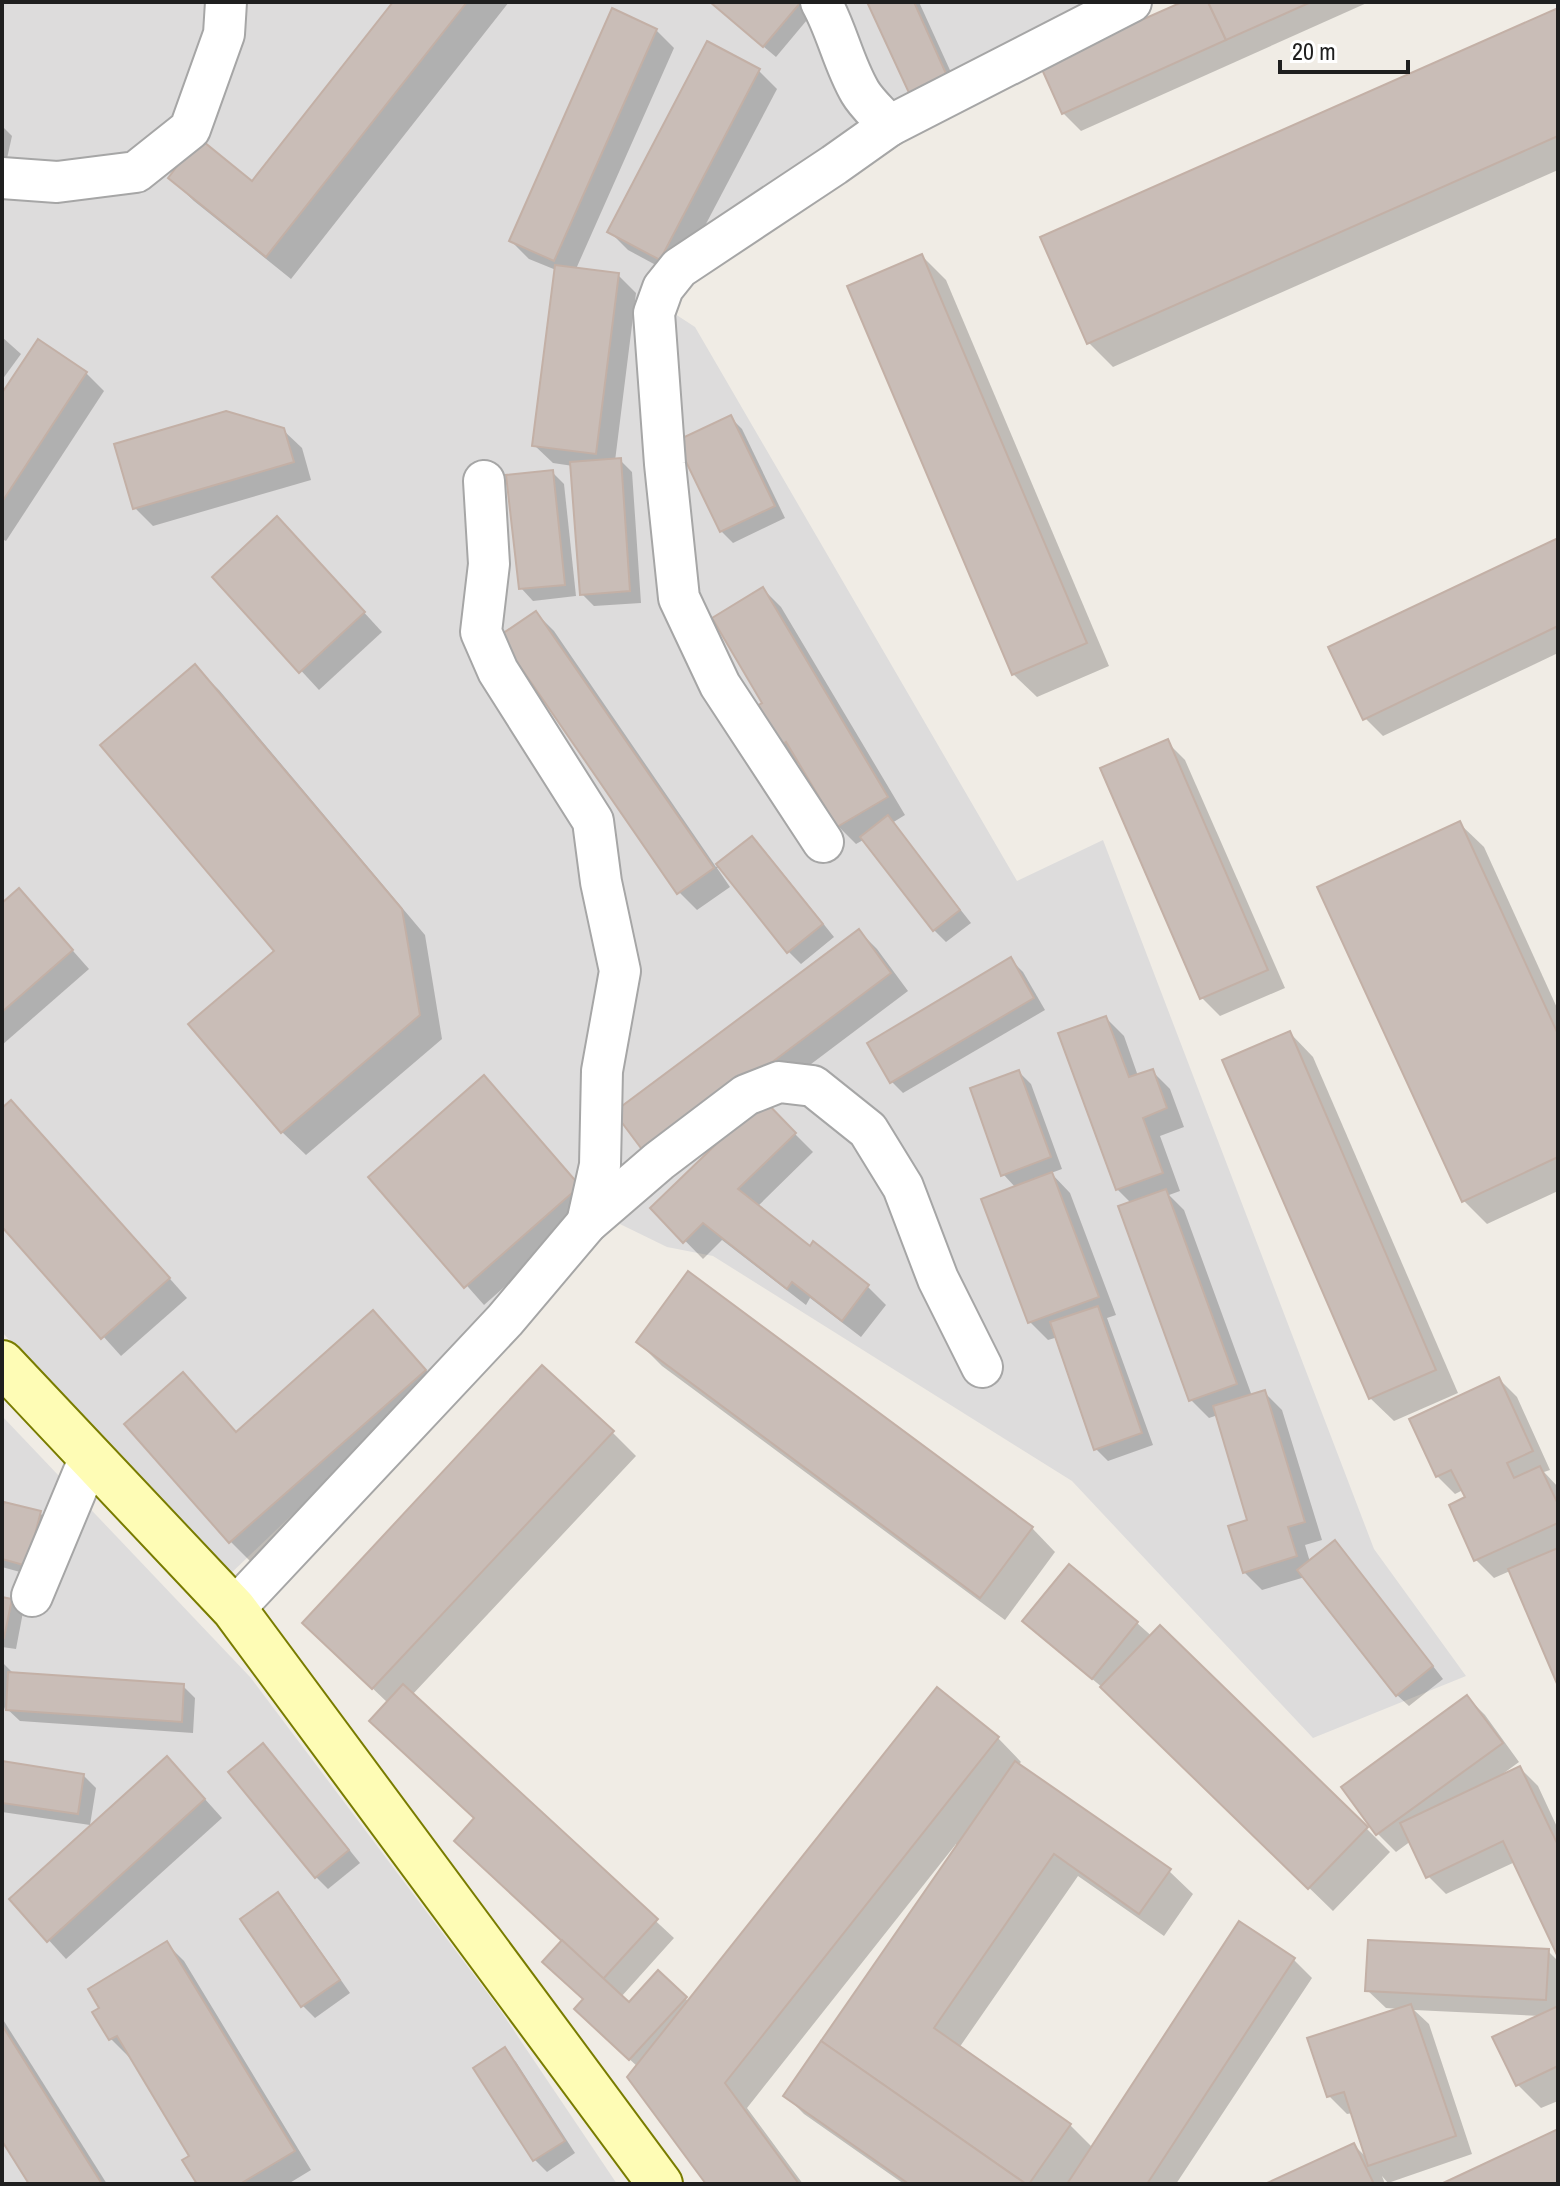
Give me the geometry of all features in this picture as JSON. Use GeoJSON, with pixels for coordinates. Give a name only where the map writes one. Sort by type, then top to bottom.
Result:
{"type":"FeatureCollection","features":[{"type":"Feature","properties":{"kind":"street"},"geometry":{"type":"LineString","coordinates":[[2,178],[57,182],[136,172],[190,129],[224,34],[226,2]]}},
{"type":"Feature","properties":{"kind":"street"},"geometry":{"type":"LineString","coordinates":[[821,2],[861,94],[889,126]]}},
{"type":"Feature","properties":{"kind":"street"},"geometry":{"type":"LineString","coordinates":[[823,842],[720,685],[679,598],[654,313],[663,288],[679,268],[889,126],[1131,2]]}},
{"type":"Feature","properties":{"kind":"street"},"geometry":{"type":"LineString","coordinates":[[484,481],[489,564],[481,632],[498,671],[593,821],[601,882],[620,971],[602,1071],[600,1165],[587,1223]]}},
{"type":"Feature","properties":{"kind":"street"},"geometry":{"type":"LineString","coordinates":[[234,1609],[505,1320],[587,1223],[659,1161],[746,1095],[779,1082],[813,1086],[868,1130],[903,1187],[938,1279],[982,1367]]}},
{"type":"Feature","properties":{"kind":"street"},"geometry":{"type":"LineString","coordinates":[[2,1363],[234,1609],[660,2184]]}},
{"type":"Feature","properties":{"kind":"street"},"geometry":{"type":"LineString","coordinates":[[32,1596],[90,1457]]}},
{"type":"Feature","properties":{"kind":"shaded area"},"geometry":{"type":"Polygon","coordinates":[[[2,2],[1105,2],[649,297],[695,327],[1017,881],[1103,840],[1374,1549],[1466,1676],[1313,1738],[1072,1481],[713,1256],[667,1247],[583,1206],[436,1377],[226,1578],[2,1332],[2,2]]]}},
{"type":"Feature","properties":{"kind":"shaded area"},"geometry":{"type":"Polygon","coordinates":[[[2,1416],[251,1678],[498,2007],[617,2184],[2,2184],[2,1416]]]}},
{"type":"Feature","properties":{"kind":"building"},"geometry":{"type":"Polygon","coordinates":[[[393,2],[467,2],[266,257],[168,178],[199,138],[252,181],[393,2]]]}},
{"type":"Feature","properties":{"kind":"building"},"geometry":{"type":"Polygon","coordinates":[[[710,2],[801,2],[763,47],[710,2]]]}},
{"type":"Feature","properties":{"kind":"building"},"geometry":{"type":"Polygon","coordinates":[[[867,2],[914,2],[948,78],[910,95],[867,2]]]}},
{"type":"Feature","properties":{"kind":"building"},"geometry":{"type":"Polygon","coordinates":[[[1182,2],[1208,2],[1226,40],[1062,114],[1040,65],[1182,2]]]}},
{"type":"Feature","properties":{"kind":"building"},"geometry":{"type":"Polygon","coordinates":[[[1208,2],[1311,2],[1226,40],[1208,2]]]}},
{"type":"Feature","properties":{"kind":"building"},"geometry":{"type":"Polygon","coordinates":[[[612,8],[657,29],[554,261],[509,241],[612,8]]]}},
{"type":"Feature","properties":{"kind":"building"},"geometry":{"type":"Polygon","coordinates":[[[1558,8],[1558,136],[1087,344],[1040,237],[1558,8]]]}},
{"type":"Feature","properties":{"kind":"building"},"geometry":{"type":"Polygon","coordinates":[[[707,41],[760,69],[660,260],[607,232],[707,41]]]}},
{"type":"Feature","properties":{"kind":"building"},"geometry":{"type":"Polygon","coordinates":[[[922,254],[1087,643],[1012,675],[847,286],[922,254]]]}},
{"type":"Feature","properties":{"kind":"building"},"geometry":{"type":"Polygon","coordinates":[[[555,265],[619,273],[596,454],[532,446],[555,265]]]}},
{"type":"Feature","properties":{"kind":"building"},"geometry":{"type":"Polygon","coordinates":[[[38,339],[87,372],[2,502],[2,393],[38,339]]]}},
{"type":"Feature","properties":{"kind":"building"},"geometry":{"type":"Polygon","coordinates":[[[226,411],[284,428],[294,462],[133,509],[114,444],[226,411]]]}},
{"type":"Feature","properties":{"kind":"building"},"geometry":{"type":"Polygon","coordinates":[[[731,415],[775,506],[720,532],[676,441],[731,415]]]}},
{"type":"Feature","properties":{"kind":"building"},"geometry":{"type":"Polygon","coordinates":[[[621,458],[630,591],[580,595],[570,462],[621,458]]]}},
{"type":"Feature","properties":{"kind":"building"},"geometry":{"type":"Polygon","coordinates":[[[553,470],[565,585],[519,589],[506,475],[553,470]]]}},
{"type":"Feature","properties":{"kind":"building"},"geometry":{"type":"Polygon","coordinates":[[[277,516],[365,612],[299,673],[212,577],[277,516]]]}},
{"type":"Feature","properties":{"kind":"building"},"geometry":{"type":"Polygon","coordinates":[[[1558,538],[1558,626],[1363,720],[1328,647],[1558,538]]]}},
{"type":"Feature","properties":{"kind":"building"},"geometry":{"type":"Polygon","coordinates":[[[763,587],[888,797],[837,827],[786,742],[777,748],[753,708],[762,703],[712,618],[763,587]]]}},
{"type":"Feature","properties":{"kind":"building"},"geometry":{"type":"Polygon","coordinates":[[[536,611],[714,868],[677,894],[499,636],[536,611]]]}},
{"type":"Feature","properties":{"kind":"building"},"geometry":{"type":"Polygon","coordinates":[[[195,664],[402,909],[420,1015],[281,1133],[188,1024],[274,951],[100,745],[195,664]]]}},
{"type":"Feature","properties":{"kind":"building"},"geometry":{"type":"Polygon","coordinates":[[[1168,739],[1268,970],[1200,999],[1100,768],[1168,739]]]}},
{"type":"Feature","properties":{"kind":"building"},"geometry":{"type":"Polygon","coordinates":[[[888,815],[960,910],[933,931],[860,837],[888,815]]]}},
{"type":"Feature","properties":{"kind":"building"},"geometry":{"type":"Polygon","coordinates":[[[1460,821],[1558,1034],[1558,1157],[1462,1202],[1317,887],[1460,821]]]}},
{"type":"Feature","properties":{"kind":"building"},"geometry":{"type":"Polygon","coordinates":[[[752,836],[823,924],[787,953],[716,864],[752,836]]]}},
{"type":"Feature","properties":{"kind":"building"},"geometry":{"type":"Polygon","coordinates":[[[19,888],[73,950],[2,1012],[2,903],[19,888]]]}},
{"type":"Feature","properties":{"kind":"building"},"geometry":{"type":"Polygon","coordinates":[[[859,929],[891,973],[647,1156],[614,1112],[859,929]]]}},
{"type":"Feature","properties":{"kind":"building"},"geometry":{"type":"Polygon","coordinates":[[[1011,957],[1034,998],[890,1083],[867,1043],[1011,957]]]}},
{"type":"Feature","properties":{"kind":"building"},"geometry":{"type":"Polygon","coordinates":[[[1106,1016],[1129,1077],[1153,1069],[1167,1108],[1143,1118],[1163,1173],[1116,1190],[1058,1033],[1106,1016]]]}},
{"type":"Feature","properties":{"kind":"building"},"geometry":{"type":"Polygon","coordinates":[[[1290,1031],[1436,1370],[1369,1399],[1222,1060],[1290,1031]]]}},
{"type":"Feature","properties":{"kind":"building"},"geometry":{"type":"Polygon","coordinates":[[[1019,1070],[1051,1157],[1001,1176],[970,1088],[1019,1070]]]}},
{"type":"Feature","properties":{"kind":"building"},"geometry":{"type":"Polygon","coordinates":[[[484,1075],[580,1186],[464,1288],[368,1177],[484,1075]]]}},
{"type":"Feature","properties":{"kind":"building"},"geometry":{"type":"Polygon","coordinates":[[[763,1099],[796,1133],[738,1189],[810,1246],[813,1241],[869,1285],[842,1321],[792,1282],[787,1289],[703,1223],[683,1243],[650,1208],[763,1099]]]}},
{"type":"Feature","properties":{"kind":"building"},"geometry":{"type":"Polygon","coordinates":[[[11,1100],[170,1278],[101,1339],[2,1227],[2,1108],[11,1100]]]}},
{"type":"Feature","properties":{"kind":"building"},"geometry":{"type":"Polygon","coordinates":[[[1052,1172],[1099,1297],[1028,1323],[981,1199],[1052,1172]]]}},
{"type":"Feature","properties":{"kind":"building"},"geometry":{"type":"Polygon","coordinates":[[[1166,1189],[1237,1384],[1189,1401],[1118,1206],[1166,1189]]]}},
{"type":"Feature","properties":{"kind":"building"},"geometry":{"type":"Polygon","coordinates":[[[688,1271],[1033,1527],[980,1598],[636,1342],[688,1271]]]}},
{"type":"Feature","properties":{"kind":"building"},"geometry":{"type":"Polygon","coordinates":[[[1098,1306],[1142,1433],[1094,1450],[1050,1322],[1098,1306]]]}},
{"type":"Feature","properties":{"kind":"building"},"geometry":{"type":"Polygon","coordinates":[[[373,1310],[426,1370],[229,1543],[124,1424],[183,1372],[236,1432],[373,1310]]]}},
{"type":"Feature","properties":{"kind":"building"},"geometry":{"type":"Polygon","coordinates":[[[542,1365],[614,1431],[372,1689],[302,1623],[542,1365]]]}},
{"type":"Feature","properties":{"kind":"building"},"geometry":{"type":"Polygon","coordinates":[[[1499,1377],[1533,1451],[1507,1463],[1514,1478],[1540,1466],[1558,1504],[1558,1523],[1474,1561],[1449,1505],[1465,1497],[1451,1470],[1436,1477],[1409,1419],[1499,1377]]]}},
{"type":"Feature","properties":{"kind":"building"},"geometry":{"type":"Polygon","coordinates":[[[1265,1390],[1305,1522],[1288,1527],[1297,1556],[1243,1573],[1228,1526],[1247,1520],[1213,1406],[1265,1390]]]}},
{"type":"Feature","properties":{"kind":"building"},"geometry":{"type":"Polygon","coordinates":[[[4,1502],[41,1511],[27,1566],[2,1559],[4,1502]]]}},
{"type":"Feature","properties":{"kind":"building"},"geometry":{"type":"Polygon","coordinates":[[[1335,1540],[1433,1666],[1396,1696],[1297,1570],[1335,1540]]]}},
{"type":"Feature","properties":{"kind":"building"},"geometry":{"type":"Polygon","coordinates":[[[1558,1548],[1558,1686],[1508,1569],[1558,1548]]]}},
{"type":"Feature","properties":{"kind":"building"},"geometry":{"type":"Polygon","coordinates":[[[1069,1564],[1138,1622],[1092,1679],[1022,1621],[1069,1564]]]}},
{"type":"Feature","properties":{"kind":"building"},"geometry":{"type":"Polygon","coordinates":[[[2,1597],[12,1599],[4,1638],[2,1638],[2,1597]]]}},
{"type":"Feature","properties":{"kind":"building"},"geometry":{"type":"Polygon","coordinates":[[[1160,1625],[1368,1827],[1308,1889],[1100,1687],[1160,1625]]]}},
{"type":"Feature","properties":{"kind":"building"},"geometry":{"type":"Polygon","coordinates":[[[8,1672],[184,1684],[182,1722],[6,1710],[8,1672]]]}},
{"type":"Feature","properties":{"kind":"building"},"geometry":{"type":"Polygon","coordinates":[[[403,1684],[658,1919],[603,1979],[454,1841],[474,1818],[369,1721],[403,1684]]]}},
{"type":"Feature","properties":{"kind":"building"},"geometry":{"type":"Polygon","coordinates":[[[937,1687],[999,1737],[725,2083],[799,2184],[706,2184],[627,2077],[937,1687]]]}},
{"type":"Feature","properties":{"kind":"building"},"geometry":{"type":"Polygon","coordinates":[[[1467,1695],[1503,1743],[1376,1835],[1341,1787],[1467,1695]]]}},
{"type":"Feature","properties":{"kind":"building"},"geometry":{"type":"Polygon","coordinates":[[[263,1743],[349,1850],[315,1878],[228,1772],[263,1743]]]}},
{"type":"Feature","properties":{"kind":"building"},"geometry":{"type":"Polygon","coordinates":[[[167,1756],[205,1799],[47,1942],[9,1899],[167,1756]]]}},
{"type":"Feature","properties":{"kind":"building"},"geometry":{"type":"Polygon","coordinates":[[[2,1761],[84,1774],[78,1814],[2,1803],[2,1761]]]}},
{"type":"Feature","properties":{"kind":"building"},"geometry":{"type":"Polygon","coordinates":[[[1015,1761],[1171,1869],[1139,1914],[1054,1854],[934,2028],[1071,2124],[1029,2184],[821,2041],[1015,1761]]]}},
{"type":"Feature","properties":{"kind":"building"},"geometry":{"type":"Polygon","coordinates":[[[1520,1766],[1558,1845],[1558,1957],[1503,1841],[1426,1878],[1400,1823],[1520,1766]]]}},
{"type":"Feature","properties":{"kind":"building"},"geometry":{"type":"Polygon","coordinates":[[[278,1892],[340,1980],[301,2007],[240,1919],[278,1892]]]}},
{"type":"Feature","properties":{"kind":"building"},"geometry":{"type":"Polygon","coordinates":[[[1239,1921],[1295,1958],[1147,2184],[1067,2184],[1239,1921]]]}},
{"type":"Feature","properties":{"kind":"building"},"geometry":{"type":"Polygon","coordinates":[[[562,1940],[629,2002],[658,1970],[687,1997],[629,2060],[574,2009],[583,1999],[542,1962],[562,1940]]]}},
{"type":"Feature","properties":{"kind":"building"},"geometry":{"type":"Polygon","coordinates":[[[1368,1940],[1549,1949],[1546,2000],[1365,1991],[1368,1940]]]}},
{"type":"Feature","properties":{"kind":"building"},"geometry":{"type":"Polygon","coordinates":[[[167,1941],[295,2151],[240,2184],[197,2184],[182,2160],[189,2156],[117,2036],[109,2040],[92,2012],[99,2008],[88,1989],[167,1941]]]}},
{"type":"Feature","properties":{"kind":"building"},"geometry":{"type":"Polygon","coordinates":[[[1411,2004],[1456,2136],[1368,2166],[1344,2092],[1327,2097],[1307,2038],[1411,2004]]]}},
{"type":"Feature","properties":{"kind":"building"},"geometry":{"type":"Polygon","coordinates":[[[1558,2006],[1558,2066],[1516,2086],[1492,2037],[1558,2006]]]}},
{"type":"Feature","properties":{"kind":"building"},"geometry":{"type":"Polygon","coordinates":[[[2,2025],[102,2184],[29,2184],[2,2141],[2,2025]]]}},
{"type":"Feature","properties":{"kind":"building"},"geometry":{"type":"Polygon","coordinates":[[[821,2041],[1026,2184],[909,2184],[783,2096],[821,2041]]]}},
{"type":"Feature","properties":{"kind":"building"},"geometry":{"type":"Polygon","coordinates":[[[505,2047],[565,2141],[533,2161],[473,2068],[505,2047]]]}},
{"type":"Feature","properties":{"kind":"building"},"geometry":{"type":"Polygon","coordinates":[[[1558,2129],[1558,2184],[1441,2184],[1558,2129]]]}},
{"type":"Feature","properties":{"kind":"building"},"geometry":{"type":"Polygon","coordinates":[[[1354,2143],[1374,2184],[1265,2184],[1354,2143]]]}}]}
